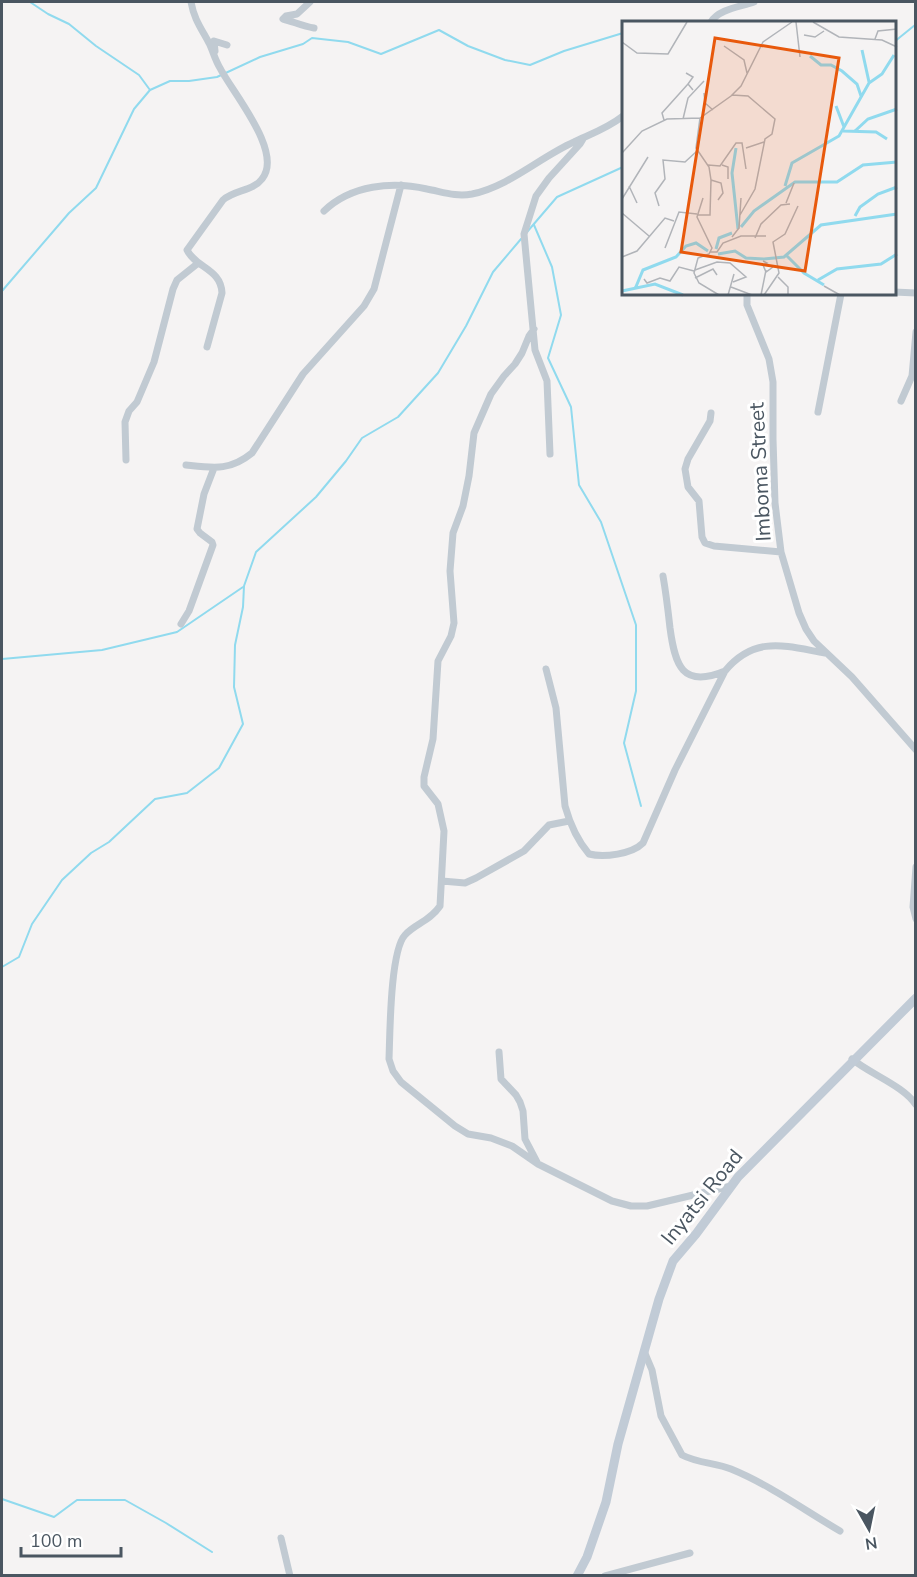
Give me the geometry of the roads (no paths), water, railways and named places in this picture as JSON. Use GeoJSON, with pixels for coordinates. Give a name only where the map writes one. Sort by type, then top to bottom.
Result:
{"type":"FeatureCollection","features":[{"type":"Feature","properties":{"kind":"street"},"geometry":{"type":"LineString","coordinates":[[191,2],[193,16],[220,68],[254,123],[264,147],[266,171],[262,180],[247,189],[230,194],[223,200],[187,250],[197,264],[210,270],[222,286],[207,347]]}},
{"type":"Feature","properties":{"kind":"street"},"geometry":{"type":"LineString","coordinates":[[310,2],[297,14],[286,16],[283,20],[314,28]]}},
{"type":"Feature","properties":{"kind":"street"},"geometry":{"type":"LineString","coordinates":[[712,21],[720,13],[754,2]]}},
{"type":"Feature","properties":{"kind":"street"},"geometry":{"type":"LineString","coordinates":[[216,59],[214,41],[227,45]]}},
{"type":"Feature","properties":{"kind":"street"},"geometry":{"type":"LineString","coordinates":[[324,211],[330,205],[363,189],[402,185],[458,195],[472,194],[505,182],[622,117]]}},
{"type":"Feature","properties":{"kind":"street"},"geometry":{"type":"LineString","coordinates":[[550,454],[547,381],[535,350],[524,256],[524,234],[536,196],[583,139]]}},
{"type":"Feature","properties":{"kind":"street"},"geometry":{"type":"LineString","coordinates":[[186,465],[214,468],[231,466],[242,462],[252,453],[303,374],[364,306],[374,289],[402,185]]}},
{"type":"Feature","properties":{"kind":"street"},"geometry":{"type":"LineString","coordinates":[[126,460],[125,422],[129,411],[137,402],[154,362],[173,288],[177,280],[197,264]]}},
{"type":"Feature","properties":{"kind":"street"},"geometry":{"type":"LineString","coordinates":[[896,292],[915,293]]}},
{"type":"Feature","properties":{"kind":"street","name":"Imboma Street"},"geometry":{"type":"LineString","coordinates":[[747,296],[747,305],[769,359],[773,382],[772,439],[775,503],[781,552],[799,613],[806,629],[825,653],[852,677],[915,750]]}},
{"type":"Feature","properties":{"kind":"street"},"geometry":{"type":"LineString","coordinates":[[818,412],[840,296]]}},
{"type":"Feature","properties":{"kind":"street"},"geometry":{"type":"LineString","coordinates":[[534,330],[518,359],[491,394],[474,433],[463,506],[453,533],[450,571],[454,623],[451,636],[438,661],[433,740],[424,777],[424,786],[438,804],[444,831],[441,906],[434,916],[404,935],[396,954],[389,1059],[393,1071],[401,1082],[468,1134],[491,1138],[512,1146],[538,1164],[612,1201],[631,1206],[647,1206],[731,1186]]}},
{"type":"Feature","properties":{"kind":"street"},"geometry":{"type":"LineString","coordinates":[[901,401],[912,376],[915,332]]}},
{"type":"Feature","properties":{"kind":"street"},"geometry":{"type":"LineString","coordinates":[[711,413],[707,428],[688,459],[685,469],[685,481],[699,501],[702,537],[705,543],[714,546],[781,552]]}},
{"type":"Feature","properties":{"kind":"street"},"geometry":{"type":"LineString","coordinates":[[182,624],[213,545],[197,529],[204,494],[214,468]]}},
{"type":"Feature","properties":{"kind":"street"},"geometry":{"type":"LineString","coordinates":[[663,576],[677,664],[684,672],[694,677],[712,676],[725,671]]}},
{"type":"Feature","properties":{"kind":"street"},"geometry":{"type":"LineString","coordinates":[[546,669],[556,708],[565,806],[569,821],[589,854],[602,855],[637,849],[643,843],[679,763],[725,671],[733,661],[760,647],[787,645],[825,653]]}},
{"type":"Feature","properties":{"kind":"street"},"geometry":{"type":"LineString","coordinates":[[442,881],[465,883],[476,878],[524,851],[549,825],[569,821]]}},
{"type":"Feature","properties":{"kind":"street"},"geometry":{"type":"LineString","coordinates":[[915,867],[913,907],[915,919]]}},
{"type":"Feature","properties":{"kind":"street","name":"Inyatsi Road"},"geometry":{"type":"LineString","coordinates":[[577,1575],[587,1557],[606,1502],[618,1444],[644,1351],[673,1261],[738,1177],[852,1059],[915,998]]}},
{"type":"Feature","properties":{"kind":"street"},"geometry":{"type":"LineString","coordinates":[[499,1052],[501,1079],[520,1102],[525,1139],[538,1164]]}},
{"type":"Feature","properties":{"kind":"street"},"geometry":{"type":"LineString","coordinates":[[852,1059],[906,1094],[915,1105]]}},
{"type":"Feature","properties":{"kind":"street"},"geometry":{"type":"LineString","coordinates":[[644,1351],[652,1370],[662,1416],[682,1455],[729,1468],[777,1491],[840,1531]]}},
{"type":"Feature","properties":{"kind":"street"},"geometry":{"type":"LineString","coordinates":[[281,1538],[290,1575]]}},
{"type":"Feature","properties":{"kind":"street"},"geometry":{"type":"LineString","coordinates":[[605,1575],[690,1553]]}},
{"type":"Feature","properties":{"kind":"waterway"},"geometry":{"type":"LineString","coordinates":[[30,2],[69,24],[96,46],[139,75],[150,90]]}},
{"type":"Feature","properties":{"kind":"waterway"},"geometry":{"type":"LineString","coordinates":[[896,40],[915,25],[916,19]]}},
{"type":"Feature","properties":{"kind":"waterway"},"geometry":{"type":"LineString","coordinates":[[2,291],[69,213],[96,188],[134,109],[150,90],[170,81],[217,77],[260,57],[303,44],[312,38],[348,42],[381,54],[439,30],[468,46],[505,60],[530,65],[564,51],[622,33]]}},
{"type":"Feature","properties":{"kind":"waterway"},"geometry":{"type":"LineString","coordinates":[[527,232],[557,197],[622,167]]}},
{"type":"Feature","properties":{"kind":"waterway"},"geometry":{"type":"LineString","coordinates":[[534,225],[552,267],[561,315],[548,358],[571,407],[579,485],[601,522],[636,625],[636,691],[624,743],[641,806]]}},
{"type":"Feature","properties":{"kind":"waterway"},"geometry":{"type":"LineString","coordinates":[[2,967],[19,957],[32,924],[62,880],[91,853],[109,842],[155,799],[187,793],[219,768],[243,724],[234,687],[235,645],[243,607],[244,586],[256,552],[316,497],[362,438],[398,417],[438,373],[466,326],[493,272],[521,239]]}},
{"type":"Feature","properties":{"kind":"waterway"},"geometry":{"type":"LineString","coordinates":[[2,659],[102,650],[177,632],[243,587]]}},
{"type":"Feature","properties":{"kind":"waterway"},"geometry":{"type":"LineString","coordinates":[[2,1499],[54,1517],[77,1500],[125,1500],[212,1552]]}}]}
